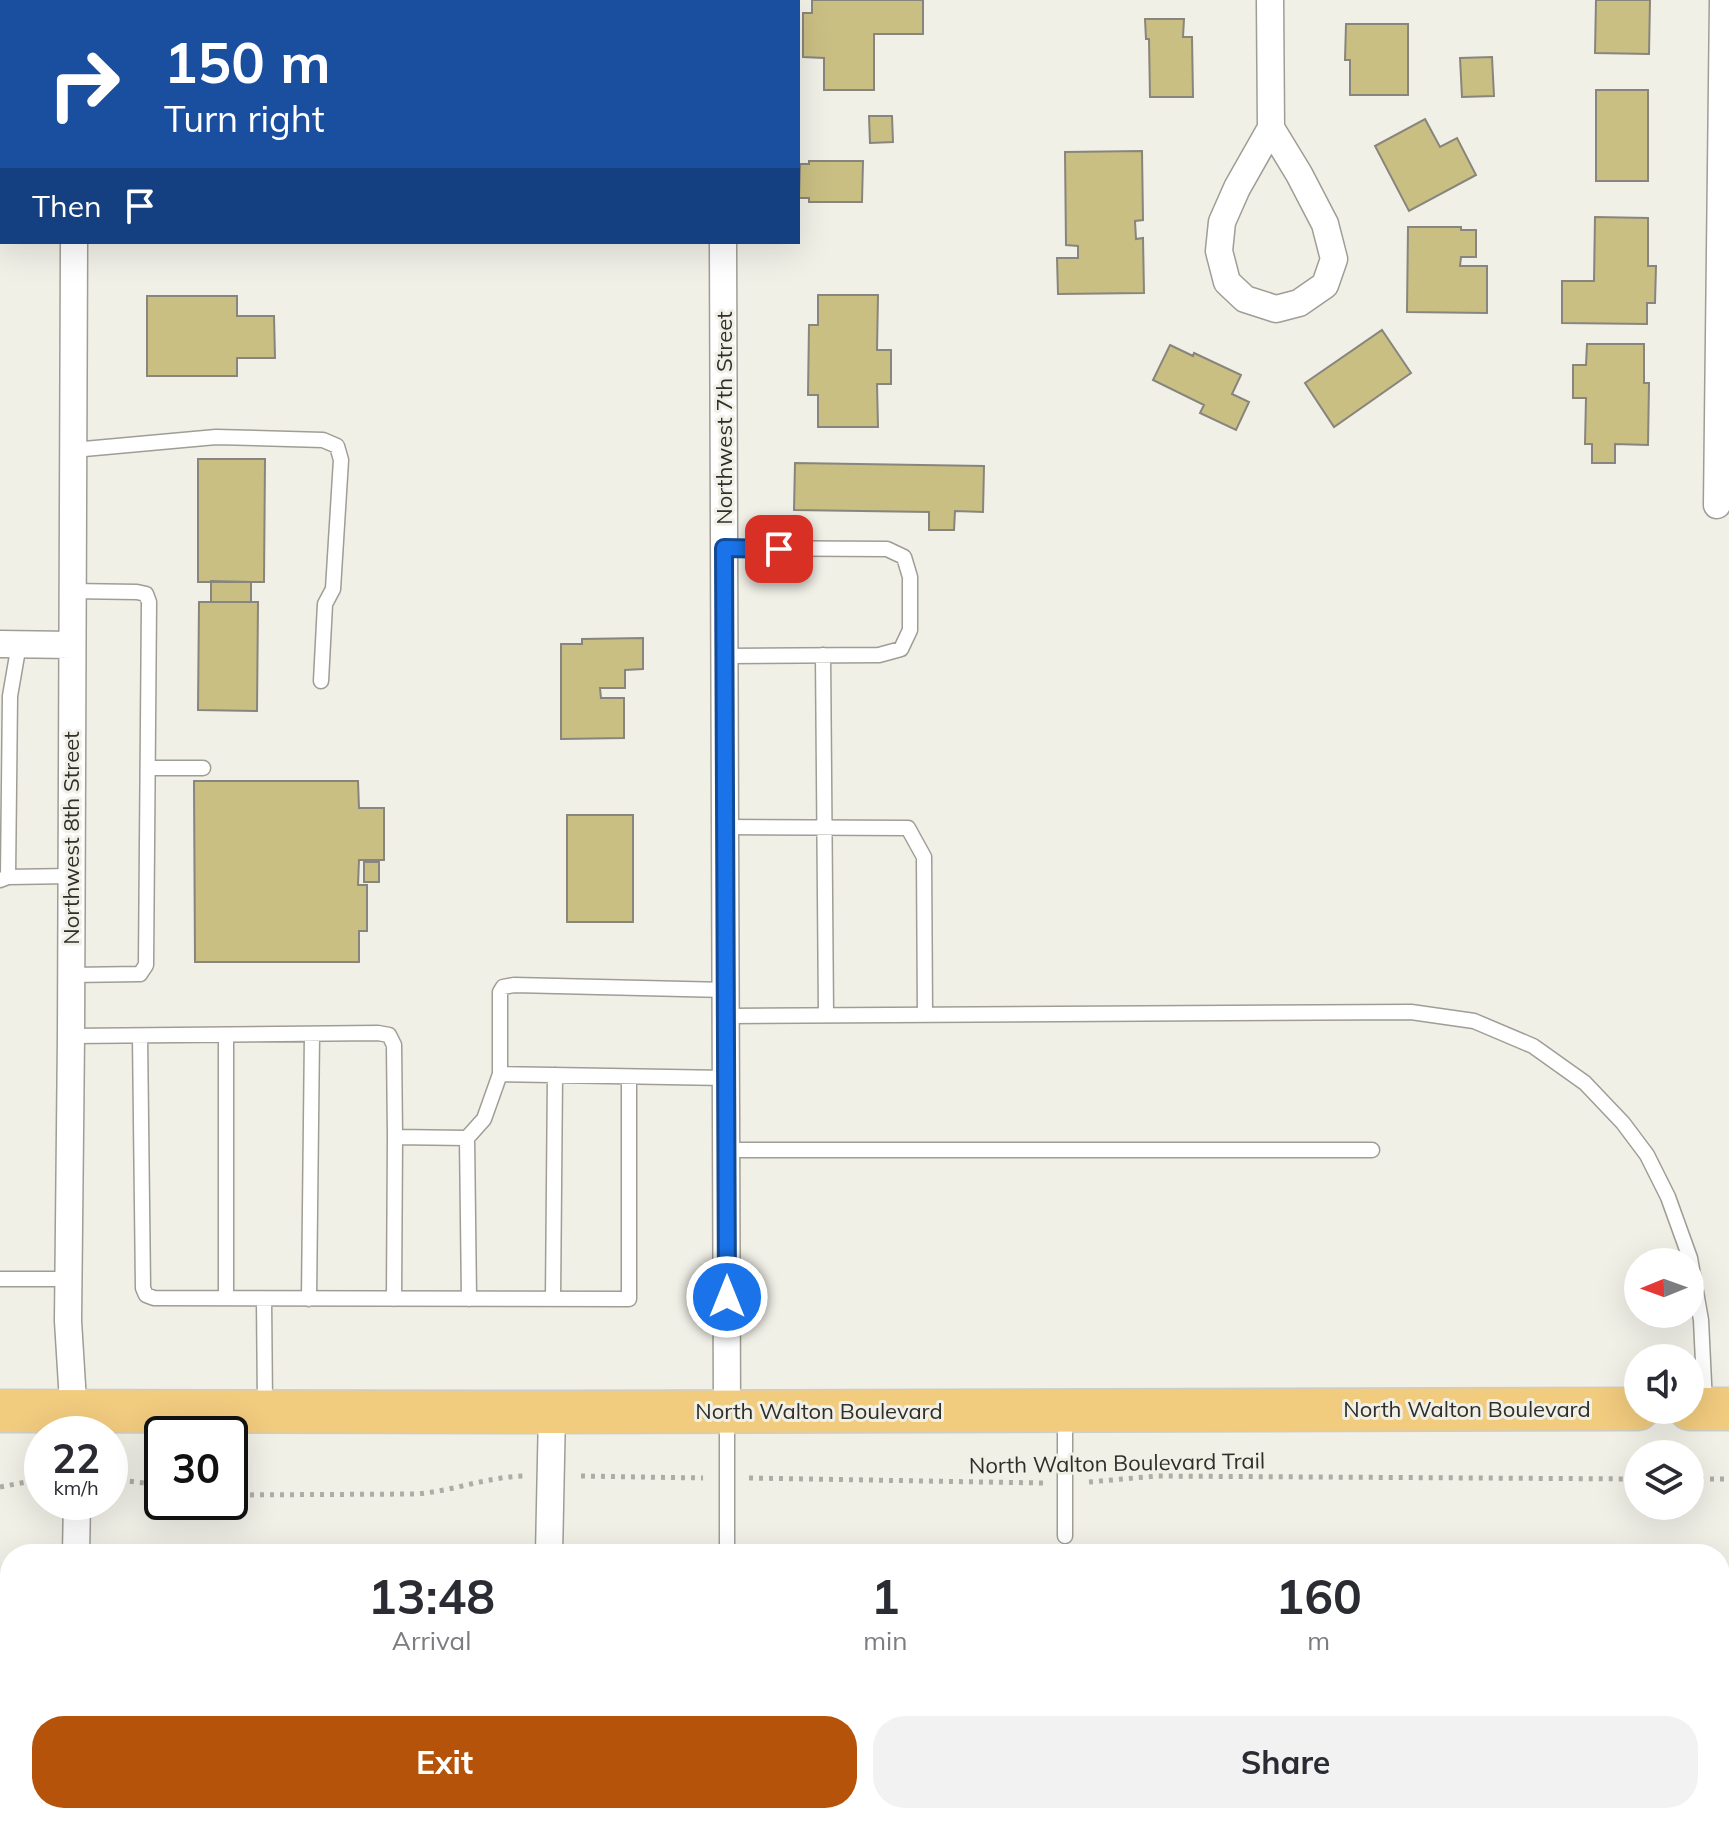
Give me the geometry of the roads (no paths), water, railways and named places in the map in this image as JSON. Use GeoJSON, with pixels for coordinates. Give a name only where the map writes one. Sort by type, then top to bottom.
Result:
{"type":"FeatureCollection","features":[{"type":"Feature","properties":{"kind":"main road","name":"North Walton Boulevard"},"geometry":{"type":"LineString","coordinates":[[128,1419],[265,1412],[1624,1409]]}},
{"type":"Feature","properties":{"kind":"main road","name":"North Walton Boulevard"},"geometry":{"type":"LineString","coordinates":[[0,1411],[34,1416]]}},
{"type":"Feature","properties":{"kind":"street"},"geometry":{"type":"LineString","coordinates":[[1270,0],[1271,128],[1237,188],[1222,222],[1219,251],[1227,282],[1245,299],[1276,309],[1299,303],[1325,285],[1334,259],[1325,224],[1271,128]]}},
{"type":"Feature","properties":{"kind":"street"},"geometry":{"type":"LineString","coordinates":[[1717,505],[1723,0]]}},
{"type":"Feature","properties":{"kind":"street","name":"Northwest 8th Street"},"geometry":{"type":"LineString","coordinates":[[74,244],[68,1279],[74,1416]]}},
{"type":"Feature","properties":{"kind":"street","name":"Northwest 7th Street"},"geometry":{"type":"LineString","coordinates":[[723,244],[727,1411]]}},
{"type":"Feature","properties":{"kind":"street"},"geometry":{"type":"LineString","coordinates":[[10,644],[72,645]]}},
{"type":"Feature","properties":{"kind":"street"},"geometry":{"type":"LineString","coordinates":[[549,1544],[552,1412]]}},
{"type":"Feature","properties":{"kind":"street"},"geometry":{"type":"LineString","coordinates":[[76,1544],[77,1520]]}},
{"type":"Feature","properties":{"kind":"lane"},"geometry":{"type":"LineString","coordinates":[[73,450],[216,437],[323,440],[337,446],[341,460],[333,589],[325,604],[321,681]]}},
{"type":"Feature","properties":{"kind":"lane"},"geometry":{"type":"LineString","coordinates":[[724,548],[887,549],[904,557],[910,577],[910,630],[901,649],[879,655],[725,656]]}},
{"type":"Feature","properties":{"kind":"lane"},"geometry":{"type":"LineString","coordinates":[[71,975],[140,974],[146,965],[149,602],[146,594],[137,592],[72,591]]}},
{"type":"Feature","properties":{"kind":"lane"},"geometry":{"type":"LineString","coordinates":[[10,644],[4,878],[71,876]]}},
{"type":"Feature","properties":{"kind":"lane"},"geometry":{"type":"LineString","coordinates":[[823,655],[826,1015]]}},
{"type":"Feature","properties":{"kind":"lane"},"geometry":{"type":"LineString","coordinates":[[148,768],[203,768]]}},
{"type":"Feature","properties":{"kind":"lane"},"geometry":{"type":"LineString","coordinates":[[725,827],[908,828],[924,857],[925,1015]]}},
{"type":"Feature","properties":{"kind":"lane"},"geometry":{"type":"LineString","coordinates":[[469,1299],[467,1138],[484,1119],[500,1074],[500,992],[503,987],[514,985],[726,1003],[826,1015],[1411,1012],[1474,1021],[1533,1046],[1585,1083],[1623,1123],[1647,1155],[1668,1197],[1690,1258],[1701,1320],[1708,1409]]}},
{"type":"Feature","properties":{"kind":"lane"},"geometry":{"type":"LineString","coordinates":[[309,1299],[312,1034]]}},
{"type":"Feature","properties":{"kind":"lane"},"geometry":{"type":"LineString","coordinates":[[226,1035],[226,1298]]}},
{"type":"Feature","properties":{"kind":"lane"},"geometry":{"type":"LineString","coordinates":[[71,1036],[389,1035],[394,1045],[394,1299]]}},
{"type":"Feature","properties":{"kind":"lane"},"geometry":{"type":"LineString","coordinates":[[140,1036],[143,1288],[146,1295],[154,1298],[629,1299],[629,1077]]}},
{"type":"Feature","properties":{"kind":"lane"},"geometry":{"type":"LineString","coordinates":[[500,1074],[726,1078]]}},
{"type":"Feature","properties":{"kind":"lane"},"geometry":{"type":"LineString","coordinates":[[553,1299],[555,1075]]}},
{"type":"Feature","properties":{"kind":"lane"},"geometry":{"type":"LineString","coordinates":[[395,1137],[467,1138]]}},
{"type":"Feature","properties":{"kind":"lane"},"geometry":{"type":"LineString","coordinates":[[726,1150],[1372,1150]]}},
{"type":"Feature","properties":{"kind":"lane"},"geometry":{"type":"LineString","coordinates":[[0,1279],[68,1279]]}},
{"type":"Feature","properties":{"kind":"lane"},"geometry":{"type":"LineString","coordinates":[[264,1299],[265,1412]]}},
{"type":"Feature","properties":{"kind":"lane"},"geometry":{"type":"LineString","coordinates":[[1065,1410],[1065,1536]]}},
{"type":"Feature","properties":{"kind":"lane"},"geometry":{"type":"LineString","coordinates":[[727,1411],[727,1544]]}}]}
